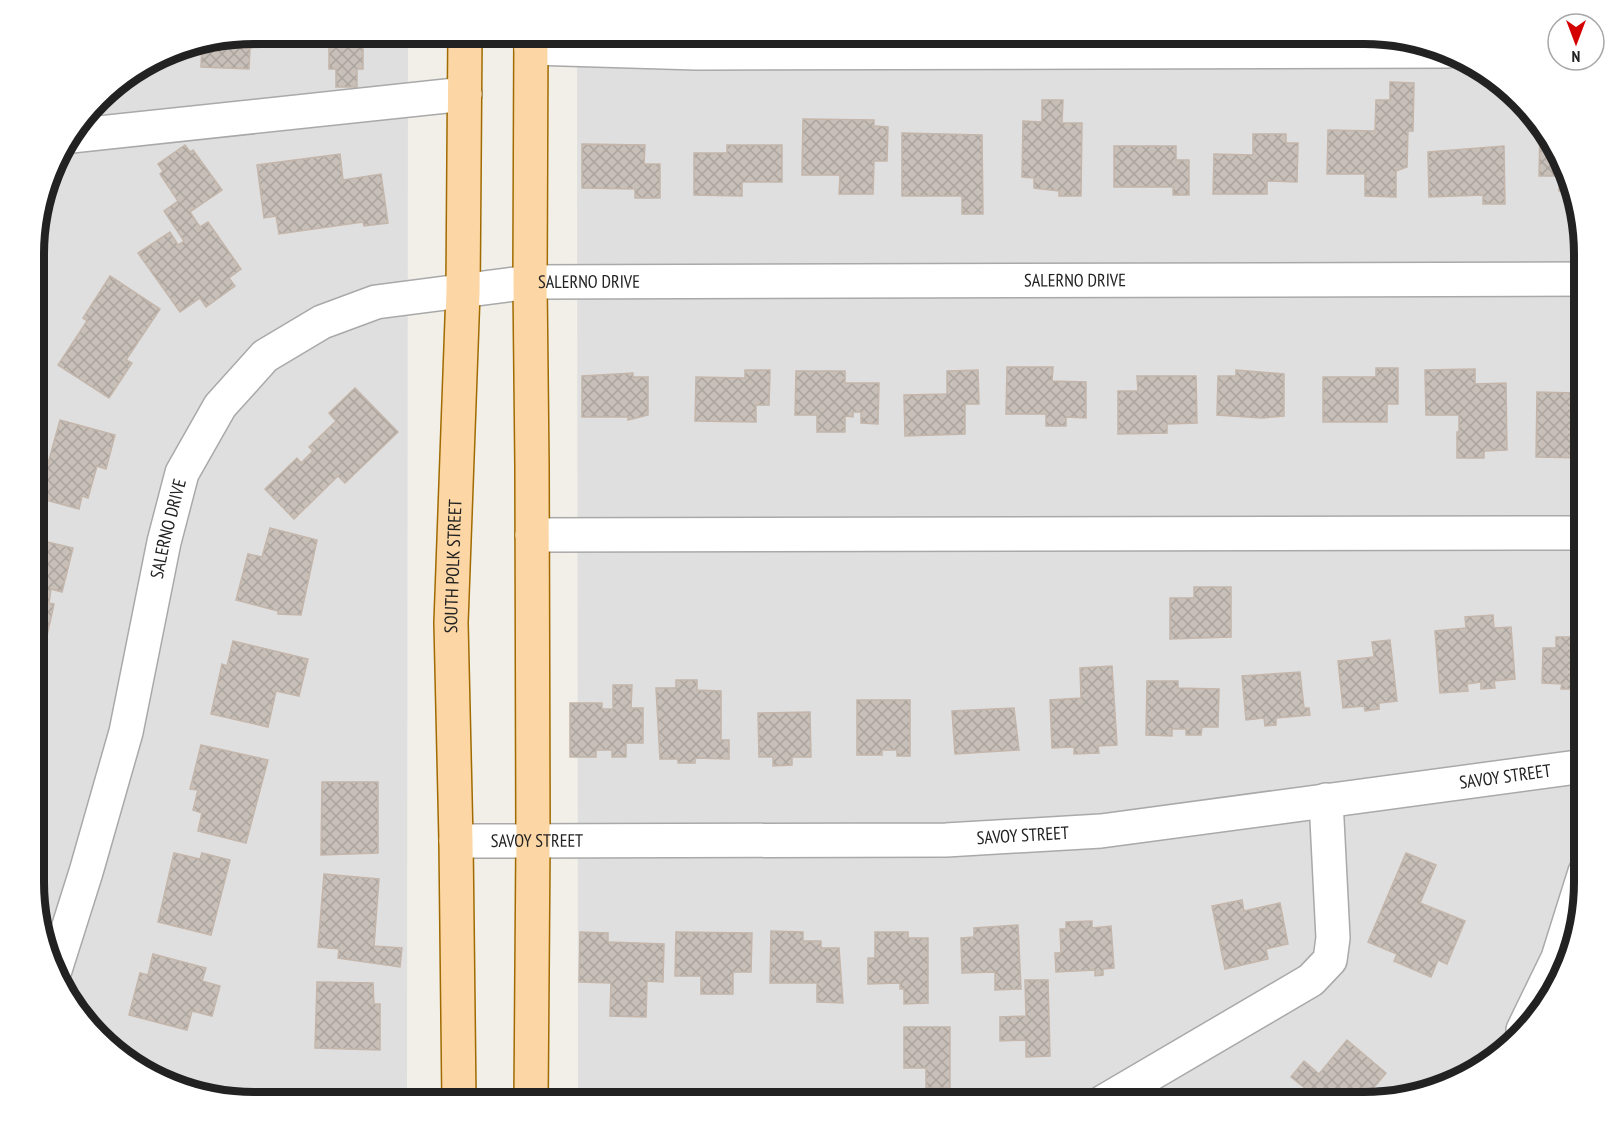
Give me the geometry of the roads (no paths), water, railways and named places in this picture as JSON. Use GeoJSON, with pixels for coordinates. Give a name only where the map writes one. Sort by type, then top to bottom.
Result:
{"type":"FeatureCollection","features":[{"type":"Feature","properties":{"kind":"main road","name":"SOUTH POLK STREET"},"geometry":{"type":"LineString","coordinates":[[459,1091],[451,623],[463,292],[465,44]]}},
{"type":"Feature","properties":{"kind":"main road"},"geometry":{"type":"LineString","coordinates":[[531,44],[533,842],[531,1091]]}},
{"type":"Feature","properties":{"kind":"street"},"geometry":{"type":"LineString","coordinates":[[582,44],[697,53],[1419,51]]}},
{"type":"Feature","properties":{"kind":"street"},"geometry":{"type":"LineString","coordinates":[[81,135],[465,94]]}},
{"type":"Feature","properties":{"kind":"street","name":"SALERNO DRIVE"},"geometry":{"type":"LineString","coordinates":[[58,960],[126,732],[164,542],[182,474],[220,406],[265,356],[322,322],[376,302],[530,282],[1574,279]]}},
{"type":"Feature","properties":{"kind":"street"},"geometry":{"type":"LineString","coordinates":[[532,534],[1574,533]]}},
{"type":"Feature","properties":{"kind":"street","name":"SAVOY STREET"},"geometry":{"type":"LineString","coordinates":[[456,841],[958,839],[1101,831],[1574,767]]}},
{"type":"Feature","properties":{"kind":"street"},"geometry":{"type":"LineString","coordinates":[[1120,1092],[1311,980],[1330,960],[1333,938],[1326,800]]}},
{"type":"Feature","properties":{"kind":"street"},"geometry":{"type":"LineString","coordinates":[[1541,994],[1558,958],[1571,917]]}}]}
